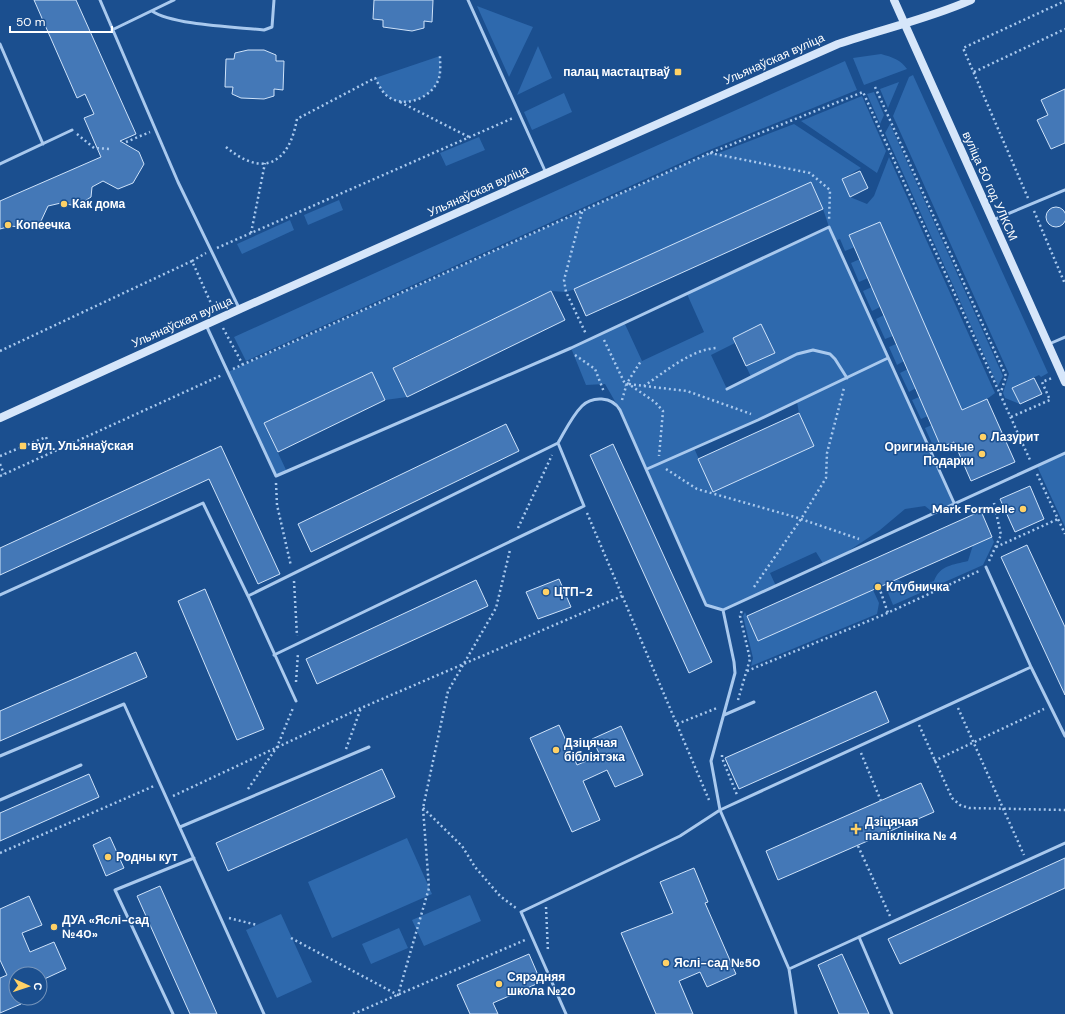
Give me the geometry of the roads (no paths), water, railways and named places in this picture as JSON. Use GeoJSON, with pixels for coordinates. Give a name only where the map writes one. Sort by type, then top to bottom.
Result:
{"type":"FeatureCollection","features":[{"type":"Feature","properties":{"kind":"main road","name":"вуліца 50 год УЛКСМ"},"geometry":{"type":"LineString","coordinates":[[894,0],[1063,378]]}},
{"type":"Feature","properties":{"kind":"main road","name":"Ульянаўская вуліца"},"geometry":{"type":"LineString","coordinates":[[0,418],[240,309],[838,44],[904,22],[946,11],[971,0]]}},
{"type":"Feature","properties":{"kind":"lane"},"geometry":{"type":"LineString","coordinates":[[100,0],[155,129],[211,251],[240,309]]}},
{"type":"Feature","properties":{"kind":"lane"},"geometry":{"type":"LineString","coordinates":[[112,30],[174,0]]}},
{"type":"Feature","properties":{"kind":"lane"},"geometry":{"type":"LineString","coordinates":[[152,11],[159,16],[174,20],[264,30],[272,27],[274,0]]}},
{"type":"Feature","properties":{"kind":"lane"},"geometry":{"type":"LineString","coordinates":[[468,0],[546,173]]}},
{"type":"Feature","properties":{"kind":"lane"},"geometry":{"type":"LineString","coordinates":[[0,44],[43,144]]}},
{"type":"Feature","properties":{"kind":"lane"},"geometry":{"type":"LineString","coordinates":[[0,164],[72,130]]}},
{"type":"Feature","properties":{"kind":"lane"},"geometry":{"type":"LineString","coordinates":[[993,221],[1030,203],[1065,190]]}},
{"type":"Feature","properties":{"kind":"lane"},"geometry":{"type":"LineString","coordinates":[[206,325],[276,476],[588,340],[829,227],[955,505]]}},
{"type":"Feature","properties":{"kind":"lane"},"geometry":{"type":"LineString","coordinates":[[1048,344],[1065,336]]}},
{"type":"Feature","properties":{"kind":"lane"},"geometry":{"type":"LineString","coordinates":[[727,389],[797,354],[813,350],[830,354],[847,378]]}},
{"type":"Feature","properties":{"kind":"lane"},"geometry":{"type":"LineString","coordinates":[[647,469],[762,418],[888,358]]}},
{"type":"Feature","properties":{"kind":"lane"},"geometry":{"type":"LineString","coordinates":[[248,596],[558,443],[582,405],[606,398],[615,402],[620,410],[706,605],[723,610],[955,505],[1065,453]]}},
{"type":"Feature","properties":{"kind":"lane"},"geometry":{"type":"LineString","coordinates":[[274,655],[584,506],[558,443]]}},
{"type":"Feature","properties":{"kind":"lane"},"geometry":{"type":"LineString","coordinates":[[0,595],[203,504],[248,596],[296,701]]}},
{"type":"Feature","properties":{"kind":"lane"},"geometry":{"type":"LineString","coordinates":[[986,568],[1030,667],[1065,736]]}},
{"type":"Feature","properties":{"kind":"lane"},"geometry":{"type":"LineString","coordinates":[[723,610],[735,673],[711,761],[720,810],[789,969],[796,1014]]}},
{"type":"Feature","properties":{"kind":"lane"},"geometry":{"type":"LineString","coordinates":[[566,1014],[521,912],[680,836],[720,810],[1030,667]]}},
{"type":"Feature","properties":{"kind":"lane"},"geometry":{"type":"LineString","coordinates":[[724,715],[754,702]]}},
{"type":"Feature","properties":{"kind":"lane"},"geometry":{"type":"LineString","coordinates":[[0,756],[124,704],[264,1014]]}},
{"type":"Feature","properties":{"kind":"lane"},"geometry":{"type":"LineString","coordinates":[[180,827],[369,747]]}},
{"type":"Feature","properties":{"kind":"lane"},"geometry":{"type":"LineString","coordinates":[[0,800],[81,765]]}},
{"type":"Feature","properties":{"kind":"lane"},"geometry":{"type":"LineString","coordinates":[[789,969],[1065,843]]}},
{"type":"Feature","properties":{"kind":"lane"},"geometry":{"type":"LineString","coordinates":[[173,1014],[115,890],[194,858]]}},
{"type":"Feature","properties":{"kind":"lane"},"geometry":{"type":"LineString","coordinates":[[859,937],[892,1014]]}},
{"type":"Feature","properties":{"kind":"place","name":"палац мастацтваў"},"geometry":{"type":"Point","coordinates":[678,72]}},
{"type":"Feature","properties":{"kind":"place","name":"Как дома"},"geometry":{"type":"Point","coordinates":[64,204]}},
{"type":"Feature","properties":{"kind":"place","name":"Копеечка"},"geometry":{"type":"Point","coordinates":[8,225]}},
{"type":"Feature","properties":{"kind":"place","name":"Лазурит"},"geometry":{"type":"Point","coordinates":[983,437]}},
{"type":"Feature","properties":{"kind":"place","name":"вул. Ульянаўская"},"geometry":{"type":"Point","coordinates":[23,446]}},
{"type":"Feature","properties":{"kind":"place","name":"Оригинальные Подарки"},"geometry":{"type":"Point","coordinates":[982,454]}},
{"type":"Feature","properties":{"kind":"place","name":"Mark Formelle"},"geometry":{"type":"Point","coordinates":[1023,509]}},
{"type":"Feature","properties":{"kind":"place","name":"Клубничка"},"geometry":{"type":"Point","coordinates":[878,587]}},
{"type":"Feature","properties":{"kind":"place","name":"ЦТП-2"},"geometry":{"type":"Point","coordinates":[546,592]}},
{"type":"Feature","properties":{"kind":"place","name":"Дзіцячая бібліятэка"},"geometry":{"type":"Point","coordinates":[556,750]}},
{"type":"Feature","properties":{"kind":"place","name":"Дзіцячая паліклініка № 4"},"geometry":{"type":"Point","coordinates":[856,829]}},
{"type":"Feature","properties":{"kind":"place","name":"Родны кут"},"geometry":{"type":"Point","coordinates":[108,857]}},
{"type":"Feature","properties":{"kind":"place","name":"ДУА «Яслі-сад №40»"},"geometry":{"type":"Point","coordinates":[54,927]}},
{"type":"Feature","properties":{"kind":"place","name":"Яслі-сад №50"},"geometry":{"type":"Point","coordinates":[666,963]}},
{"type":"Feature","properties":{"kind":"place","name":"Сярэдняя школа №20"},"geometry":{"type":"Point","coordinates":[499,984]}}]}
